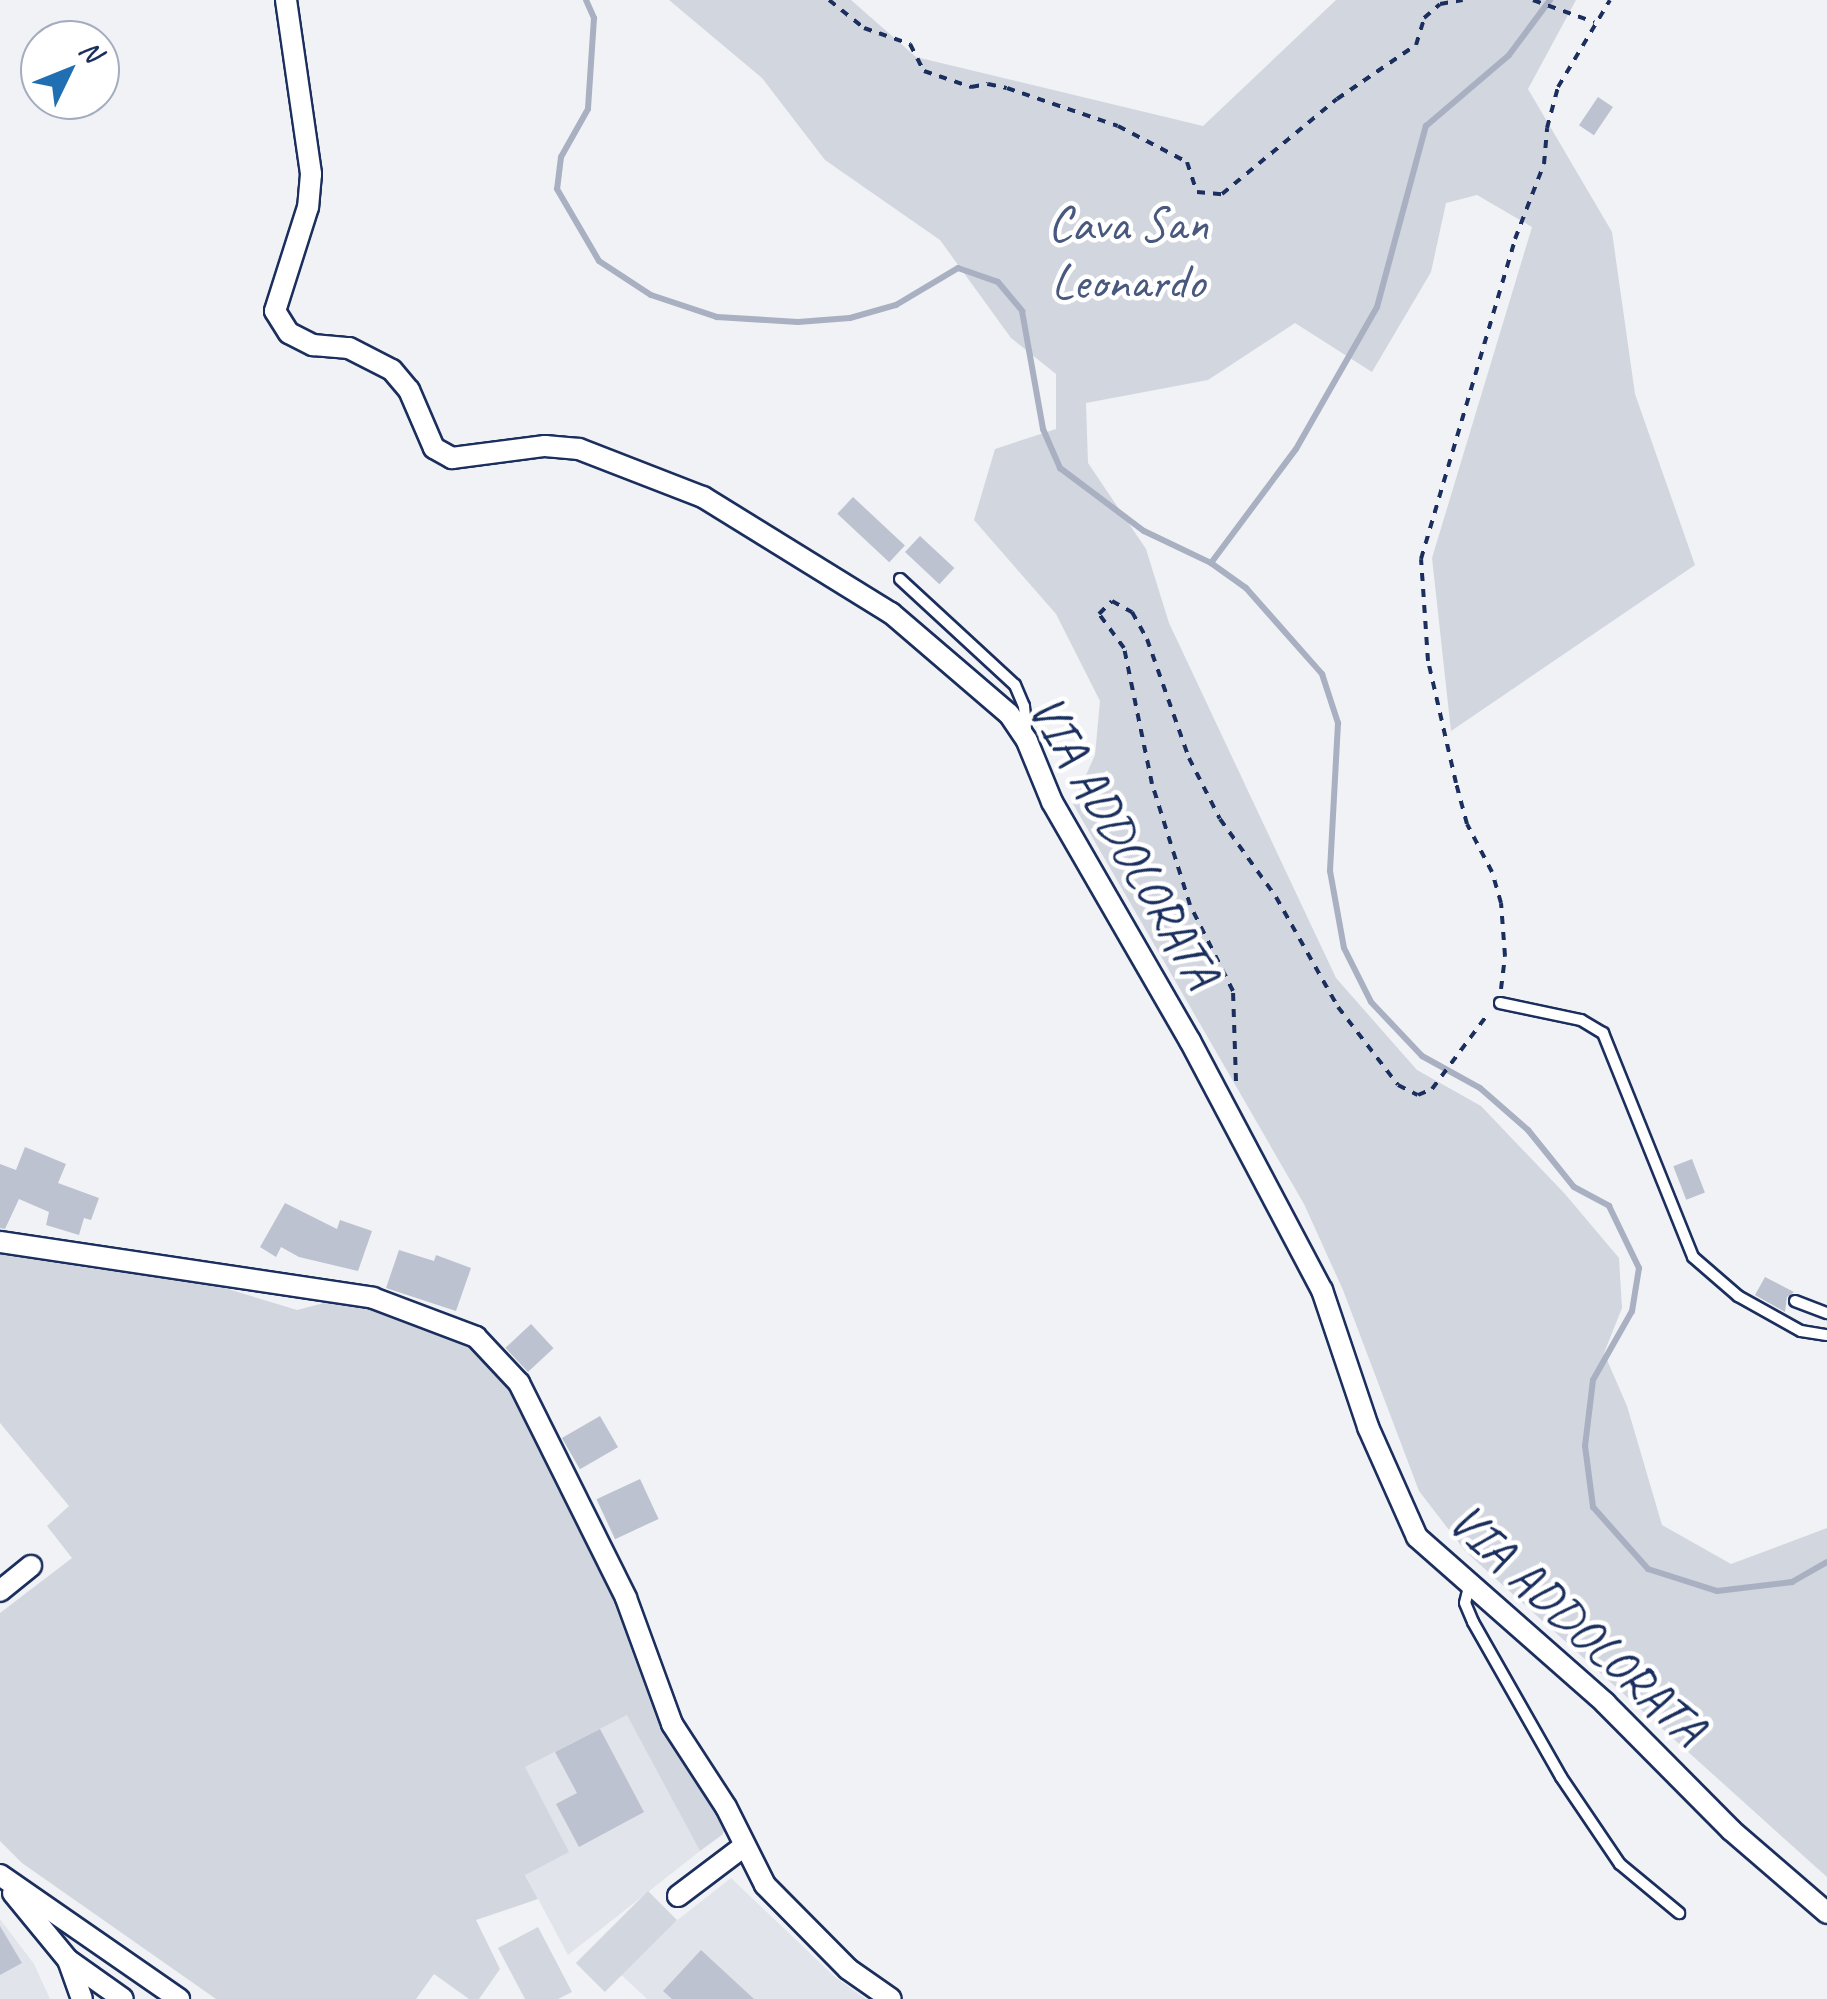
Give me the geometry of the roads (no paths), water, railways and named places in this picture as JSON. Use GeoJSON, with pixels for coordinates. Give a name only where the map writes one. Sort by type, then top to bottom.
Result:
{"type":"FeatureCollection","features":[{"type":"Feature","properties":{"kind":"street","name":"VIA ADDOLORATA"},"geometry":{"type":"LineString","coordinates":[[286,0],[312,174],[308,207],[275,311],[289,333],[313,344],[349,348],[392,370],[410,390],[434,448],[452,458],[545,446],[579,449],[703,496],[891,613],[984,688],[1009,714],[1027,741],[1052,802],[1190,1041],[1322,1290],[1368,1427],[1400,1505],[1418,1537],[1605,1703],[1730,1830],[1827,1913]]}},
{"type":"Feature","properties":{"kind":"street"},"geometry":{"type":"LineString","coordinates":[[0,1242],[93,1260],[373,1298],[476,1337],[519,1383],[626,1598],[672,1724],[726,1807],[765,1885],[848,1968],[891,1999]]}},
{"type":"Feature","properties":{"kind":"street"},"geometry":{"type":"LineString","coordinates":[[0,1591],[32,1566]]}},
{"type":"Feature","properties":{"kind":"street"},"geometry":{"type":"LineString","coordinates":[[678,1896],[744,1846]]}},
{"type":"Feature","properties":{"kind":"street"},"geometry":{"type":"LineString","coordinates":[[0,1876],[68,1960],[123,1999]]}},
{"type":"Feature","properties":{"kind":"street"},"geometry":{"type":"LineString","coordinates":[[0,1876],[179,1999]]}},
{"type":"Feature","properties":{"kind":"street"},"geometry":{"type":"LineString","coordinates":[[68,1960],[82,1999]]}},
{"type":"Feature","properties":{"kind":"lane"},"geometry":{"type":"LineString","coordinates":[[900,578],[1015,685],[1024,706],[1027,741]]}},
{"type":"Feature","properties":{"kind":"lane"},"geometry":{"type":"LineString","coordinates":[[1500,1002],[1581,1020],[1603,1033],[1693,1257],[1738,1296],[1801,1332],[1827,1335]]}},
{"type":"Feature","properties":{"kind":"lane"},"geometry":{"type":"LineString","coordinates":[[1796,1300],[1827,1313]]}},
{"type":"Feature","properties":{"kind":"lane"},"geometry":{"type":"LineString","coordinates":[[1470,1587],[1465,1603],[1473,1622],[1562,1777],[1620,1864],[1679,1914]]}},
{"type":"Feature","properties":{"kind":"waterway","name":"Cava San Leonardo"},"geometry":{"type":"LineString","coordinates":[[586,0],[594,18],[588,109],[561,157],[557,189],[599,261],[651,295],[717,317],[798,322],[850,318],[896,305],[958,268],[998,282],[1022,311],[1043,429],[1060,468],[1144,531],[1211,563],[1246,588],[1322,674],[1338,723],[1330,871],[1344,948],[1371,1002],[1422,1056],[1480,1088],[1528,1130],[1574,1187],[1609,1206],[1639,1268],[1632,1311],[1593,1380],[1585,1446],[1593,1507],[1648,1569],[1717,1591],[1792,1582],[1827,1562]]}},
{"type":"Feature","properties":{"kind":"waterway"},"geometry":{"type":"LineString","coordinates":[[1211,563],[1296,449],[1377,307],[1426,126],[1509,55],[1550,0]]}}]}
